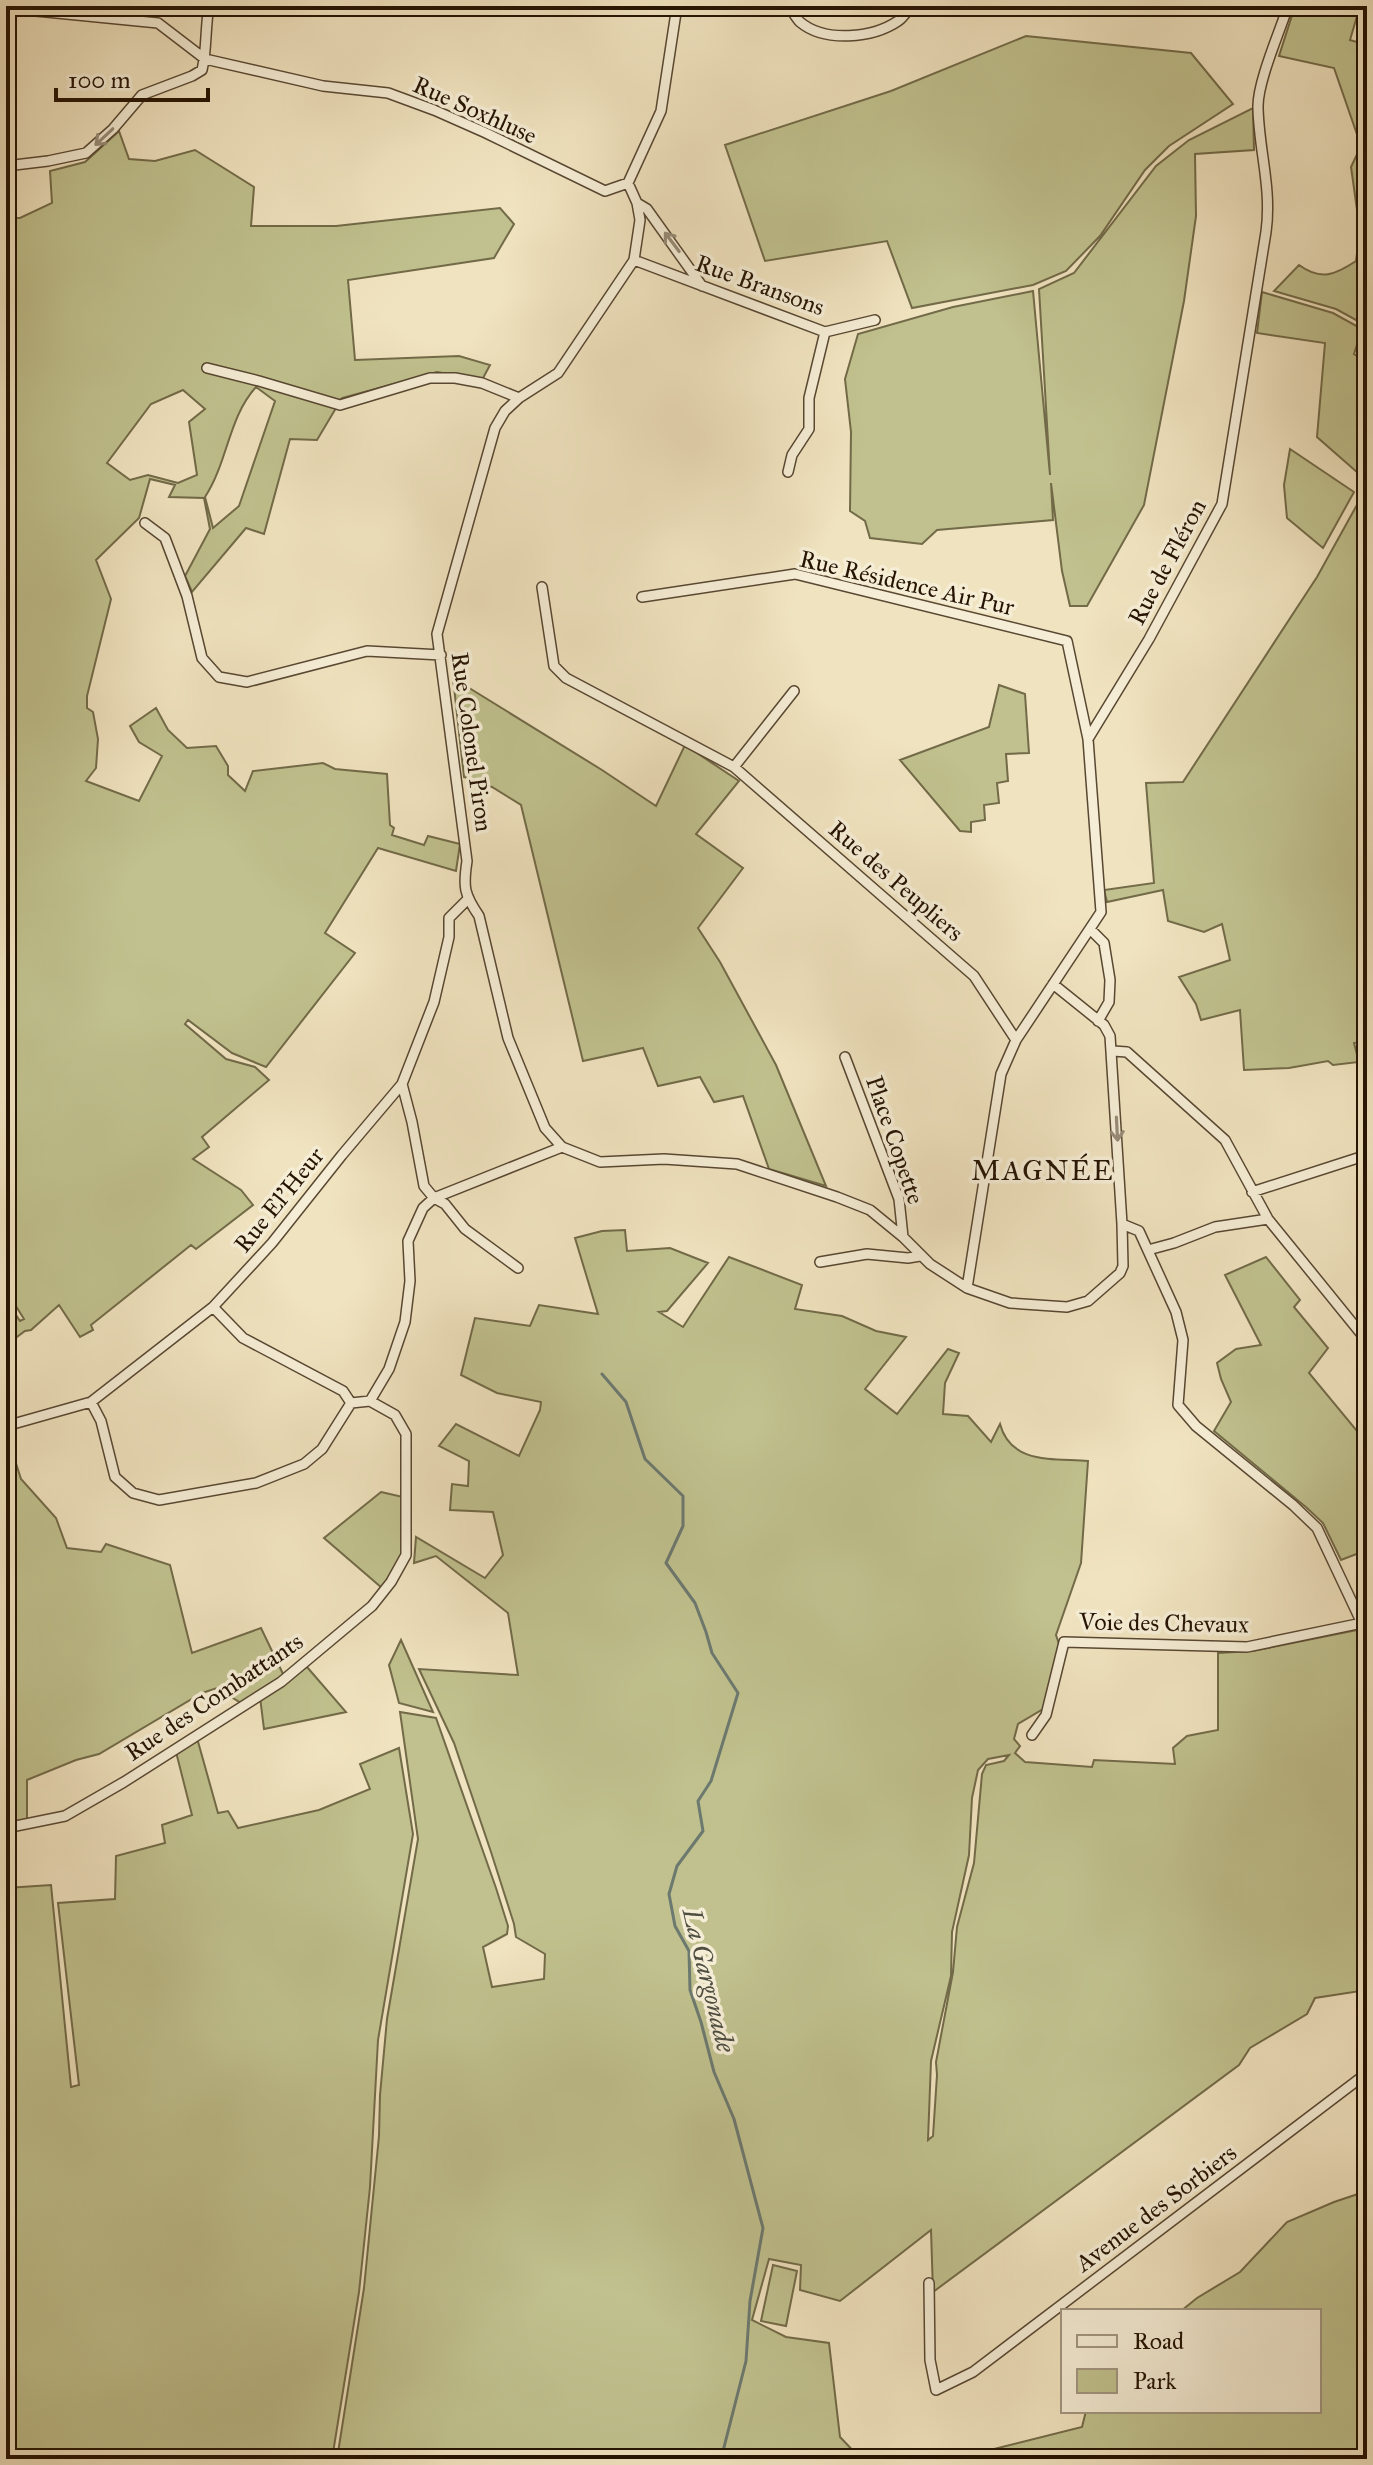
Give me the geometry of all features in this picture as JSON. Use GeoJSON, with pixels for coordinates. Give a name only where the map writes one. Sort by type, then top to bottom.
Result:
{"type":"FeatureCollection","features":[{"type":"Feature","properties":{"kind":"street"},"geometry":{"type":"LineString","coordinates":[[7,6],[158,23],[205,59]]}},
{"type":"Feature","properties":{"kind":"street"},"geometry":{"type":"LineString","coordinates":[[6,166],[86,153],[113,129],[142,95],[202,70],[205,59],[204,29],[209,6]]}},
{"type":"Feature","properties":{"kind":"street"},"geometry":{"type":"LineString","coordinates":[[628,183],[661,111],[677,6]]}},
{"type":"Feature","properties":{"kind":"street"},"geometry":{"type":"LineString","coordinates":[[789,6],[800,22],[815,30],[833,35],[862,36],[900,21],[911,6]]}},
{"type":"Feature","properties":{"kind":"street","name":"Rue de Fléron"},"geometry":{"type":"LineString","coordinates":[[1088,739],[1149,639],[1222,504],[1266,232],[1269,198],[1258,105],[1288,6]]}},
{"type":"Feature","properties":{"kind":"street","name":"Rue Soxhluse"},"geometry":{"type":"LineString","coordinates":[[205,59],[323,86],[388,93],[486,133],[605,191],[628,183]]}},
{"type":"Feature","properties":{"kind":"street","name":"Rue Colonel Piron"},"geometry":{"type":"LineString","coordinates":[[562,1147],[545,1128],[508,1038],[479,916],[468,899],[463,883],[467,861],[437,634],[495,428],[505,411],[519,398],[558,373],[634,260],[640,220],[628,183]]}},
{"type":"Feature","properties":{"kind":"street"},"geometry":{"type":"LineString","coordinates":[[637,203],[647,209],[702,286]]}},
{"type":"Feature","properties":{"kind":"street","name":"Rue Bransons"},"geometry":{"type":"LineString","coordinates":[[634,260],[825,332],[875,320]]}},
{"type":"Feature","properties":{"kind":"street"},"geometry":{"type":"LineString","coordinates":[[788,472],[792,455],[809,429],[809,398],[825,332]]}},
{"type":"Feature","properties":{"kind":"street"},"geometry":{"type":"LineString","coordinates":[[207,368],[340,405],[430,378],[482,383],[519,398]]}},
{"type":"Feature","properties":{"kind":"street"},"geometry":{"type":"LineString","coordinates":[[145,523],[165,538],[187,596],[202,658],[219,677],[247,682],[367,651],[441,655]]}},
{"type":"Feature","properties":{"kind":"street","name":"Rue Résidence Air Pur"},"geometry":{"type":"LineString","coordinates":[[642,597],[795,574],[1067,641],[1088,739]]}},
{"type":"Feature","properties":{"kind":"street","name":"Rue des Peupliers"},"geometry":{"type":"LineString","coordinates":[[542,587],[554,666],[566,678],[734,767],[974,976],[1016,1040]]}},
{"type":"Feature","properties":{"kind":"street"},"geometry":{"type":"LineString","coordinates":[[734,767],[794,691]]}},
{"type":"Feature","properties":{"kind":"street"},"geometry":{"type":"LineString","coordinates":[[967,1288],[1001,1074],[1016,1040],[1101,912],[1088,739]]}},
{"type":"Feature","properties":{"kind":"street","name":"Rue El'Heur"},"geometry":{"type":"LineString","coordinates":[[6,1426],[91,1402],[213,1307],[272,1243],[402,1084],[434,1002],[449,937],[449,918],[468,899]]}},
{"type":"Feature","properties":{"kind":"street"},"geometry":{"type":"LineString","coordinates":[[1090,929],[1104,943],[1110,980],[1109,1002],[1098,1021]]}},
{"type":"Feature","properties":{"kind":"street"},"geometry":{"type":"LineString","coordinates":[[351,1403],[370,1401],[389,1369],[405,1322],[410,1281],[408,1241],[423,1208],[434,1198],[562,1147],[600,1162],[664,1159],[737,1164],[870,1210],[903,1237],[920,1256],[967,1288],[1010,1303],[1067,1307],[1088,1301],[1120,1273],[1123,1266],[1113,1051],[1107,1030],[1053,984]]}},
{"type":"Feature","properties":{"kind":"street"},"geometry":{"type":"LineString","coordinates":[[1113,1051],[1127,1052],[1225,1140],[1268,1219],[1367,1341]]}},
{"type":"Feature","properties":{"kind":"street","name":"Place Copette"},"geometry":{"type":"LineString","coordinates":[[845,1057],[899,1199],[903,1237]]}},
{"type":"Feature","properties":{"kind":"street"},"geometry":{"type":"LineString","coordinates":[[402,1084],[424,1186],[434,1198],[445,1204],[465,1229],[518,1268]]}},
{"type":"Feature","properties":{"kind":"street"},"geometry":{"type":"LineString","coordinates":[[1252,1192],[1367,1155]]}},
{"type":"Feature","properties":{"kind":"street"},"geometry":{"type":"LineString","coordinates":[[1148,1250],[1215,1227],[1268,1219]]}},
{"type":"Feature","properties":{"kind":"street"},"geometry":{"type":"LineString","coordinates":[[1122,1224],[1139,1231],[1176,1312],[1183,1340],[1178,1405],[1196,1426],[1317,1528],[1367,1634]]}},
{"type":"Feature","properties":{"kind":"street"},"geometry":{"type":"LineString","coordinates":[[820,1262],[867,1254],[908,1258],[920,1256]]}},
{"type":"Feature","properties":{"kind":"street"},"geometry":{"type":"LineString","coordinates":[[213,1307],[243,1338],[343,1391],[351,1403]]}},
{"type":"Feature","properties":{"kind":"street","name":"Rue des Combattants"},"geometry":{"type":"LineString","coordinates":[[6,1828],[65,1816],[124,1782],[281,1682],[372,1606],[391,1582],[406,1555],[406,1434],[395,1415],[370,1401]]}},
{"type":"Feature","properties":{"kind":"street"},"geometry":{"type":"LineString","coordinates":[[91,1402],[101,1421],[115,1477],[133,1493],[159,1500],[256,1483],[304,1464],[322,1449],[351,1403]]}},
{"type":"Feature","properties":{"kind":"street","name":"Voie des Chevaux"},"geometry":{"type":"LineString","coordinates":[[1032,1735],[1046,1715],[1064,1642],[1247,1647],[1362,1623]]}},
{"type":"Feature","properties":{"kind":"street"},"geometry":{"type":"LineString","coordinates":[[1367,1759],[1367,1773]]}},
{"type":"Feature","properties":{"kind":"street","name":"Avenue des Sorbiers"},"geometry":{"type":"LineString","coordinates":[[929,2283],[930,2360],[936,2390],[973,2372],[1367,2073]]}},
{"type":"Feature","properties":{"kind":"green space"},"geometry":{"type":"Polygon","coordinates":[[[1295,6],[1360,6],[1350,40],[1367,45],[1367,326],[1336,309],[1274,291],[1299,265],[1314,273],[1328,274],[1356,261],[1360,231],[1351,167],[1361,146],[1334,68],[1279,56],[1295,6]]]}},
{"type":"Feature","properties":{"kind":"green space"},"geometry":{"type":"Polygon","coordinates":[[[1026,36],[1191,53],[1233,104],[1169,146],[1145,170],[1100,236],[1066,271],[1033,285],[912,308],[887,241],[765,261],[725,145],[891,91],[1026,36]]]}},
{"type":"Feature","properties":{"kind":"green space"},"geometry":{"type":"Polygon","coordinates":[[[1253,108],[1254,150],[1195,154],[1196,216],[1184,301],[1144,505],[1087,606],[1070,606],[1062,571],[1051,483],[1053,520],[937,530],[922,544],[870,538],[865,521],[850,511],[851,432],[845,379],[858,334],[953,307],[1033,291],[1050,475],[1039,289],[1074,273],[1156,166],[1189,140],[1253,108]]]}},
{"type":"Feature","properties":{"kind":"green space"},"geometry":{"type":"Polygon","coordinates":[[[119,131],[129,159],[155,161],[195,150],[254,187],[251,226],[336,226],[500,208],[514,224],[494,258],[348,280],[355,360],[459,356],[490,365],[482,380],[437,372],[342,398],[317,440],[290,439],[264,534],[246,528],[192,592],[185,576],[210,529],[204,498],[169,497],[175,485],[150,479],[139,518],[96,560],[111,599],[87,696],[87,708],[93,712],[98,739],[96,768],[86,781],[139,801],[162,756],[139,742],[130,726],[156,708],[168,730],[187,748],[216,746],[228,766],[228,775],[245,791],[253,771],[323,763],[335,769],[387,774],[390,825],[394,828],[392,835],[424,845],[428,836],[460,844],[456,871],[378,848],[325,933],[355,953],[266,1067],[232,1053],[188,1020],[185,1024],[226,1059],[255,1067],[269,1080],[202,1137],[209,1147],[193,1159],[241,1190],[253,1205],[196,1249],[191,1245],[91,1325],[93,1330],[80,1337],[59,1305],[31,1330],[6,1345],[6,1300],[20,1321],[24,1319],[6,1290],[6,218],[20,218],[52,203],[50,171],[85,162],[119,131]],[[256,387],[239,412],[219,469],[205,497],[213,528],[239,506],[275,401],[256,387]],[[183,390],[151,404],[107,463],[130,480],[148,475],[178,483],[197,475],[189,422],[205,409],[183,390]]]}},
{"type":"Feature","properties":{"kind":"green space"},"geometry":{"type":"Polygon","coordinates":[[[1262,292],[1333,313],[1362,329],[1354,354],[1367,362],[1367,1041],[1354,1043],[1359,1062],[1333,1065],[1328,1061],[1289,1068],[1244,1070],[1240,1010],[1201,1020],[1196,1004],[1179,977],[1230,960],[1222,924],[1204,932],[1168,921],[1163,890],[1107,902],[1104,890],[1154,883],[1146,783],[1183,782],[1317,577],[1358,503],[1366,480],[1317,437],[1325,343],[1257,333],[1262,292]]]}},
{"type":"Feature","properties":{"kind":"green space"},"geometry":{"type":"Polygon","coordinates":[[[1290,449],[1354,492],[1323,548],[1287,518],[1284,485],[1290,449]]]}},
{"type":"Feature","properties":{"kind":"green space"},"geometry":{"type":"Polygon","coordinates":[[[453,678],[656,806],[685,745],[739,781],[696,834],[743,868],[698,928],[776,1065],[826,1186],[769,1169],[743,1096],[714,1102],[700,1077],[658,1086],[643,1048],[583,1061],[521,805],[492,787],[464,777],[453,678]]]}},
{"type":"Feature","properties":{"kind":"green space"},"geometry":{"type":"Polygon","coordinates":[[[999,685],[1025,694],[1029,753],[1006,754],[1008,781],[997,783],[999,803],[984,805],[985,820],[971,822],[971,832],[960,831],[900,760],[989,727],[999,685]]]}},
{"type":"Feature","properties":{"kind":"green space"},"geometry":{"type":"Polygon","coordinates":[[[625,1230],[627,1251],[670,1248],[708,1263],[667,1311],[659,1312],[683,1327],[729,1257],[802,1285],[795,1309],[842,1316],[876,1331],[906,1337],[865,1389],[897,1414],[948,1349],[959,1353],[945,1383],[943,1414],[968,1416],[991,1442],[1000,1424],[1014,1447],[1035,1457],[1088,1461],[1081,1563],[1056,1635],[1059,1644],[1043,1709],[1018,1724],[1014,1739],[1020,1746],[1015,1753],[1025,1762],[1092,1767],[1094,1760],[1175,1764],[1173,1748],[1187,1736],[1218,1730],[1218,1653],[1253,1651],[1357,1630],[1367,1640],[1367,1717],[1362,1748],[1367,1990],[1315,1998],[1307,2014],[1250,2048],[1239,2065],[933,2292],[931,2230],[840,2301],[800,2290],[801,2265],[769,2259],[752,2320],[786,2337],[829,2343],[840,2437],[861,2459],[337,2459],[364,2288],[387,2019],[418,1839],[400,1712],[436,1718],[496,1888],[508,1926],[507,1934],[483,1947],[492,1987],[544,1979],[545,1954],[516,1937],[454,1743],[419,1669],[518,1675],[508,1613],[436,1556],[414,1563],[416,1537],[485,1578],[503,1555],[493,1512],[450,1510],[452,1484],[468,1486],[469,1461],[439,1446],[456,1424],[519,1456],[541,1402],[497,1393],[461,1375],[475,1318],[530,1326],[539,1305],[598,1314],[575,1238],[602,1231],[625,1230]],[[1009,1755],[988,1759],[978,1770],[972,1798],[969,1855],[952,1932],[951,1976],[931,2061],[928,2140],[933,2136],[936,2062],[953,1972],[957,1927],[974,1863],[982,1774],[986,1765],[1004,1761],[1009,1755]]]}},
{"type":"Feature","properties":{"kind":"green space"},"geometry":{"type":"Polygon","coordinates":[[[1266,1257],[1300,1300],[1294,1307],[1328,1348],[1309,1373],[1367,1443],[1367,1550],[1341,1560],[1323,1523],[1214,1431],[1231,1402],[1217,1363],[1236,1349],[1261,1345],[1225,1275],[1266,1257]]]}},
{"type":"Feature","properties":{"kind":"green space"},"geometry":{"type":"Polygon","coordinates":[[[6,1432],[21,1479],[56,1518],[67,1548],[101,1552],[106,1544],[170,1565],[192,1653],[261,1628],[284,1676],[241,1703],[217,1688],[202,1693],[99,1754],[27,1780],[27,1822],[6,1826],[6,1432]]]}},
{"type":"Feature","properties":{"kind":"green space"},"geometry":{"type":"Polygon","coordinates":[[[381,1492],[403,1497],[403,1556],[382,1588],[324,1538],[381,1492]]]}},
{"type":"Feature","properties":{"kind":"green space"},"geometry":{"type":"Polygon","coordinates":[[[401,1640],[433,1712],[399,1703],[389,1665],[401,1640]]]}},
{"type":"Feature","properties":{"kind":"green space"},"geometry":{"type":"Polygon","coordinates":[[[307,1667],[346,1712],[264,1729],[260,1697],[307,1667]]]}},
{"type":"Feature","properties":{"kind":"green space"},"geometry":{"type":"Polygon","coordinates":[[[197,1738],[218,1813],[228,1811],[238,1828],[319,1810],[370,1789],[360,1764],[399,1748],[413,1834],[378,2040],[370,2187],[359,2292],[332,2459],[6,2459],[6,1888],[51,1885],[71,2087],[79,2085],[58,1903],[115,1899],[116,1856],[165,1843],[162,1825],[192,1815],[176,1752],[197,1738]]]}},
{"type":"Feature","properties":{"kind":"green space"},"geometry":{"type":"Polygon","coordinates":[[[1367,2191],[1367,2459],[954,2459],[1082,2427],[1086,2413],[1321,2413],[1321,2309],[1183,2309],[1240,2272],[1287,2222],[1367,2191]]]}},
{"type":"Feature","properties":{"kind":"green space"},"geometry":{"type":"Polygon","coordinates":[[[773,2265],[797,2271],[786,2326],[761,2321],[773,2265]]]}},
{"type":"Feature","properties":{"kind":"waterway","name":"La Gargonade"},"geometry":{"type":"LineString","coordinates":[[602,1374],[626,1402],[645,1459],[683,1496],[683,1526],[666,1563],[695,1603],[712,1653],[738,1693],[711,1781],[698,1801],[703,1831],[677,1866],[669,1894],[675,1926],[689,1951],[690,1990],[714,2072],[734,2119],[763,2228],[750,2301],[746,2361],[721,2459]]}},
{"type":"Feature","properties":{"kind":"district","name":"MAGNÉE"},"geometry":{"type":"Point","coordinates":[1043,1170]}}]}
